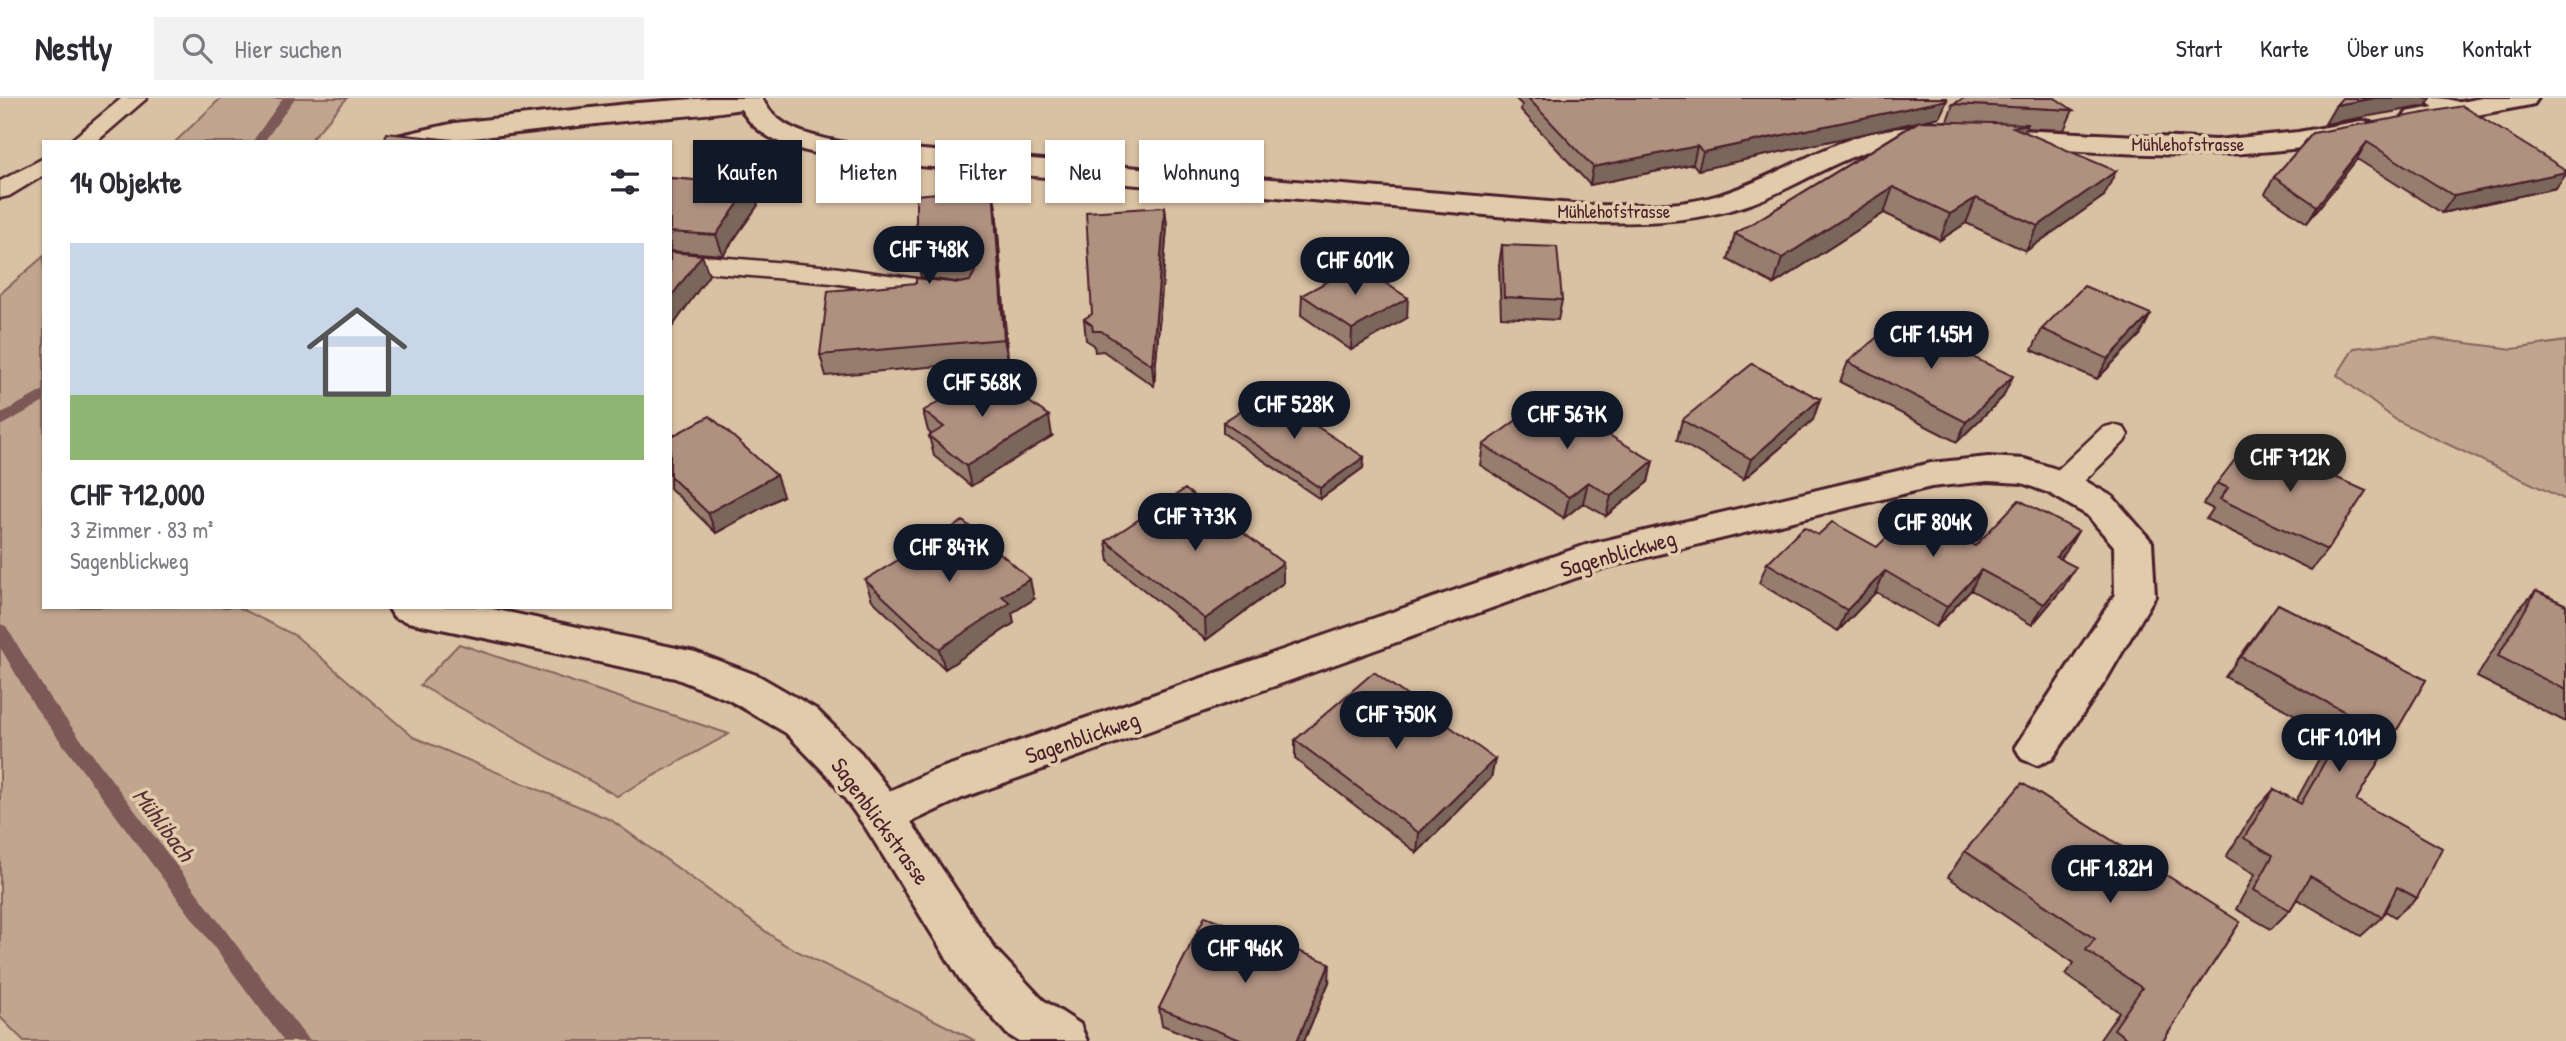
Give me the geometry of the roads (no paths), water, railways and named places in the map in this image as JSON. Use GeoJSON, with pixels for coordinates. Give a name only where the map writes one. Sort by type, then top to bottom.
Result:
{"type":"FeatureCollection","features":[{"type":"Feature","properties":{"kind":"street","name":"Mühlehofstrasse"},"geometry":{"type":"LineString","coordinates":[[749,99],[755,112],[771,127],[800,140],[850,152],[1566,213],[1629,215],[1689,210],[1729,201],[1765,189],[1866,144],[1895,136],[1937,134],[2216,148],[2298,140],[2447,104],[2525,98]]}},
{"type":"Feature","properties":{"kind":"street"},"geometry":{"type":"LineString","coordinates":[[416,140],[455,131],[637,111],[690,109],[749,99]]}},
{"type":"Feature","properties":{"kind":"street","name":"Sagenblickweg"},"geometry":{"type":"LineString","coordinates":[[882,815],[946,785],[1599,555],[1931,475],[1988,469],[2025,471],[2062,484],[2100,506],[2133,542],[2135,596],[2091,669],[2037,747]]}},
{"type":"Feature","properties":{"kind":"street","name":"Sagenblickstrasse"},"geometry":{"type":"LineString","coordinates":[[418,609],[681,663],[744,688],[801,721],[846,766],[882,815],[978,965],[1025,1017],[1062,1041]]}},
{"type":"Feature","properties":{"kind":"lane"},"geometry":{"type":"LineString","coordinates":[[84,140],[136,98]]}},
{"type":"Feature","properties":{"kind":"lane"},"geometry":{"type":"LineString","coordinates":[[0,191],[42,166]]}},
{"type":"Feature","properties":{"kind":"lane"},"geometry":{"type":"LineString","coordinates":[[672,261],[832,275],[963,293]]}},
{"type":"Feature","properties":{"kind":"lane"},"geometry":{"type":"LineString","coordinates":[[2062,484],[2113,435]]}},
{"type":"Feature","properties":{"kind":"waterway","name":"Mühlibach"},"geometry":{"type":"LineString","coordinates":[[259,140],[289,98]]}},
{"type":"Feature","properties":{"kind":"waterway","name":"Mühlibach"},"geometry":{"type":"LineString","coordinates":[[0,421],[42,396]]}},
{"type":"Feature","properties":{"kind":"waterway","name":"Mühlibach"},"geometry":{"type":"LineString","coordinates":[[0,631],[42,702],[298,1041]]}}]}
